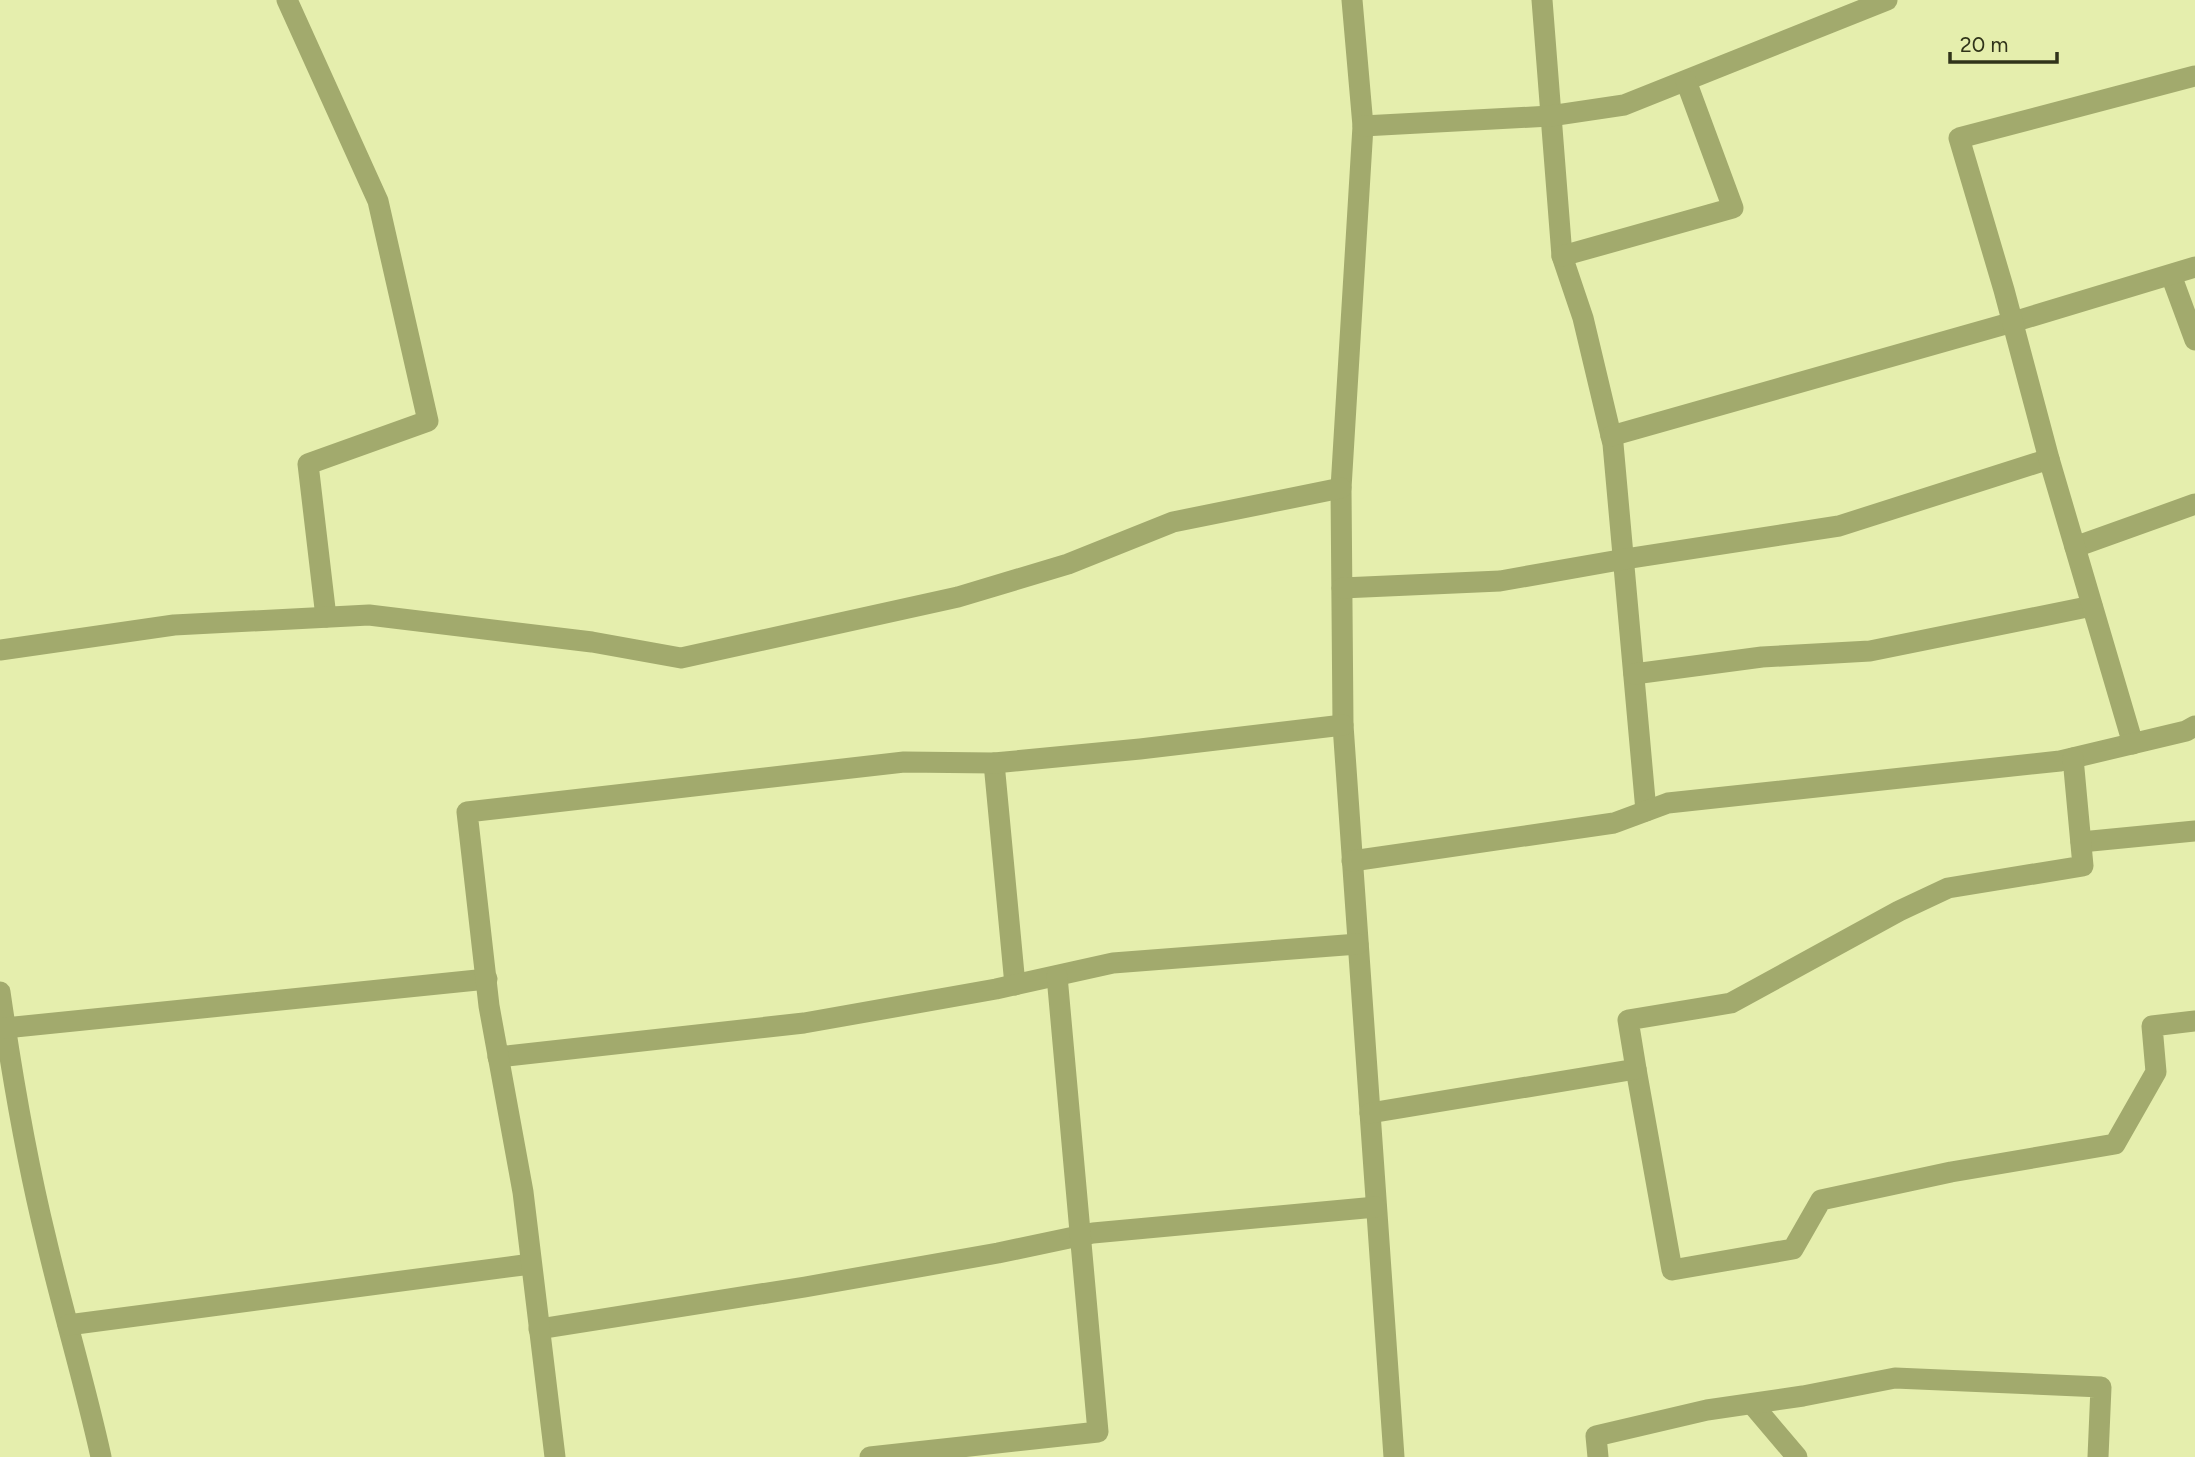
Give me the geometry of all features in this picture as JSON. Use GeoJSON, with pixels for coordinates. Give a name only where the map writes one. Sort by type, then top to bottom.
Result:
{"type":"FeatureCollection","features":[{"type":"Feature","properties":{"kind":"street"},"geometry":{"type":"LineString","coordinates":[[287,0],[378,201],[428,421],[308,464],[326,617]]}},
{"type":"Feature","properties":{"kind":"street"},"geometry":{"type":"LineString","coordinates":[[1352,0],[1363,126],[1341,488],[1343,725],[1394,1457]]}},
{"type":"Feature","properties":{"kind":"street"},"geometry":{"type":"LineString","coordinates":[[1542,0],[1562,256],[1583,318],[1611,436],[1625,559],[1646,811]]}},
{"type":"Feature","properties":{"kind":"street"},"geometry":{"type":"LineString","coordinates":[[1363,126],[1550,116],[1624,105],[1887,0]]}},
{"type":"Feature","properties":{"kind":"street"},"geometry":{"type":"LineString","coordinates":[[2133,744],[1959,138],[2195,76]]}},
{"type":"Feature","properties":{"kind":"street"},"geometry":{"type":"LineString","coordinates":[[1562,256],[1733,208],[1686,80]]}},
{"type":"Feature","properties":{"kind":"street"},"geometry":{"type":"LineString","coordinates":[[1611,436],[2013,323],[2195,267]]}},
{"type":"Feature","properties":{"kind":"street"},"geometry":{"type":"LineString","coordinates":[[2171,275],[2195,340]]}},
{"type":"Feature","properties":{"kind":"street"},"geometry":{"type":"LineString","coordinates":[[1342,587],[1500,581],[1839,526],[2049,459]]}},
{"type":"Feature","properties":{"kind":"street"},"geometry":{"type":"LineString","coordinates":[[0,650],[174,625],[369,615],[592,642],[681,658],[958,597],[1068,564],[1173,522],[1341,488]]}},
{"type":"Feature","properties":{"kind":"street"},"geometry":{"type":"LineString","coordinates":[[2075,547],[2195,504]]}},
{"type":"Feature","properties":{"kind":"street"},"geometry":{"type":"LineString","coordinates":[[1634,674],[1762,657],[1870,651],[2092,606]]}},
{"type":"Feature","properties":{"kind":"street"},"geometry":{"type":"LineString","coordinates":[[555,1457],[523,1192],[498,1056],[467,812],[904,762],[994,763],[1343,725]]}},
{"type":"Feature","properties":{"kind":"street"},"geometry":{"type":"LineString","coordinates":[[1352,861],[1614,823],[1668,803],[2073,758],[2186,731],[2195,726]]}},
{"type":"Feature","properties":{"kind":"street"},"geometry":{"type":"LineString","coordinates":[[2073,758],[2083,866],[1948,888],[1899,911],[1731,1003],[1628,1020],[1672,1270],[1793,1249],[1821,1200],[1951,1172],[2115,1144],[2156,1072],[2152,1026],[2195,1021]]}},
{"type":"Feature","properties":{"kind":"street"},"geometry":{"type":"LineString","coordinates":[[994,763],[1015,985]]}},
{"type":"Feature","properties":{"kind":"street"},"geometry":{"type":"LineString","coordinates":[[2081,842],[2195,831]]}},
{"type":"Feature","properties":{"kind":"street"},"geometry":{"type":"LineString","coordinates":[[498,1056],[804,1023],[1015,985],[1113,963],[1358,944]]}},
{"type":"Feature","properties":{"kind":"street"},"geometry":{"type":"LineString","coordinates":[[870,1457],[1098,1432],[1057,976]]}},
{"type":"Feature","properties":{"kind":"street"},"geometry":{"type":"LineString","coordinates":[[5,1028],[487,979]]}},
{"type":"Feature","properties":{"kind":"street"},"geometry":{"type":"LineString","coordinates":[[0,992],[17,1101],[46,1239],[101,1457]]}},
{"type":"Feature","properties":{"kind":"street"},"geometry":{"type":"LineString","coordinates":[[1370,1113],[1636,1069]]}},
{"type":"Feature","properties":{"kind":"street"},"geometry":{"type":"LineString","coordinates":[[539,1329],[831,1283],[1093,1233],[1377,1207]]}},
{"type":"Feature","properties":{"kind":"street"},"geometry":{"type":"LineString","coordinates":[[68,1325],[531,1264]]}},
{"type":"Feature","properties":{"kind":"street"},"geometry":{"type":"LineString","coordinates":[[1598,1457],[1596,1436],[1707,1410],[1895,1378],[2101,1387],[2098,1457]]}},
{"type":"Feature","properties":{"kind":"street"},"geometry":{"type":"LineString","coordinates":[[1752,1404],[1797,1457]]}}]}
